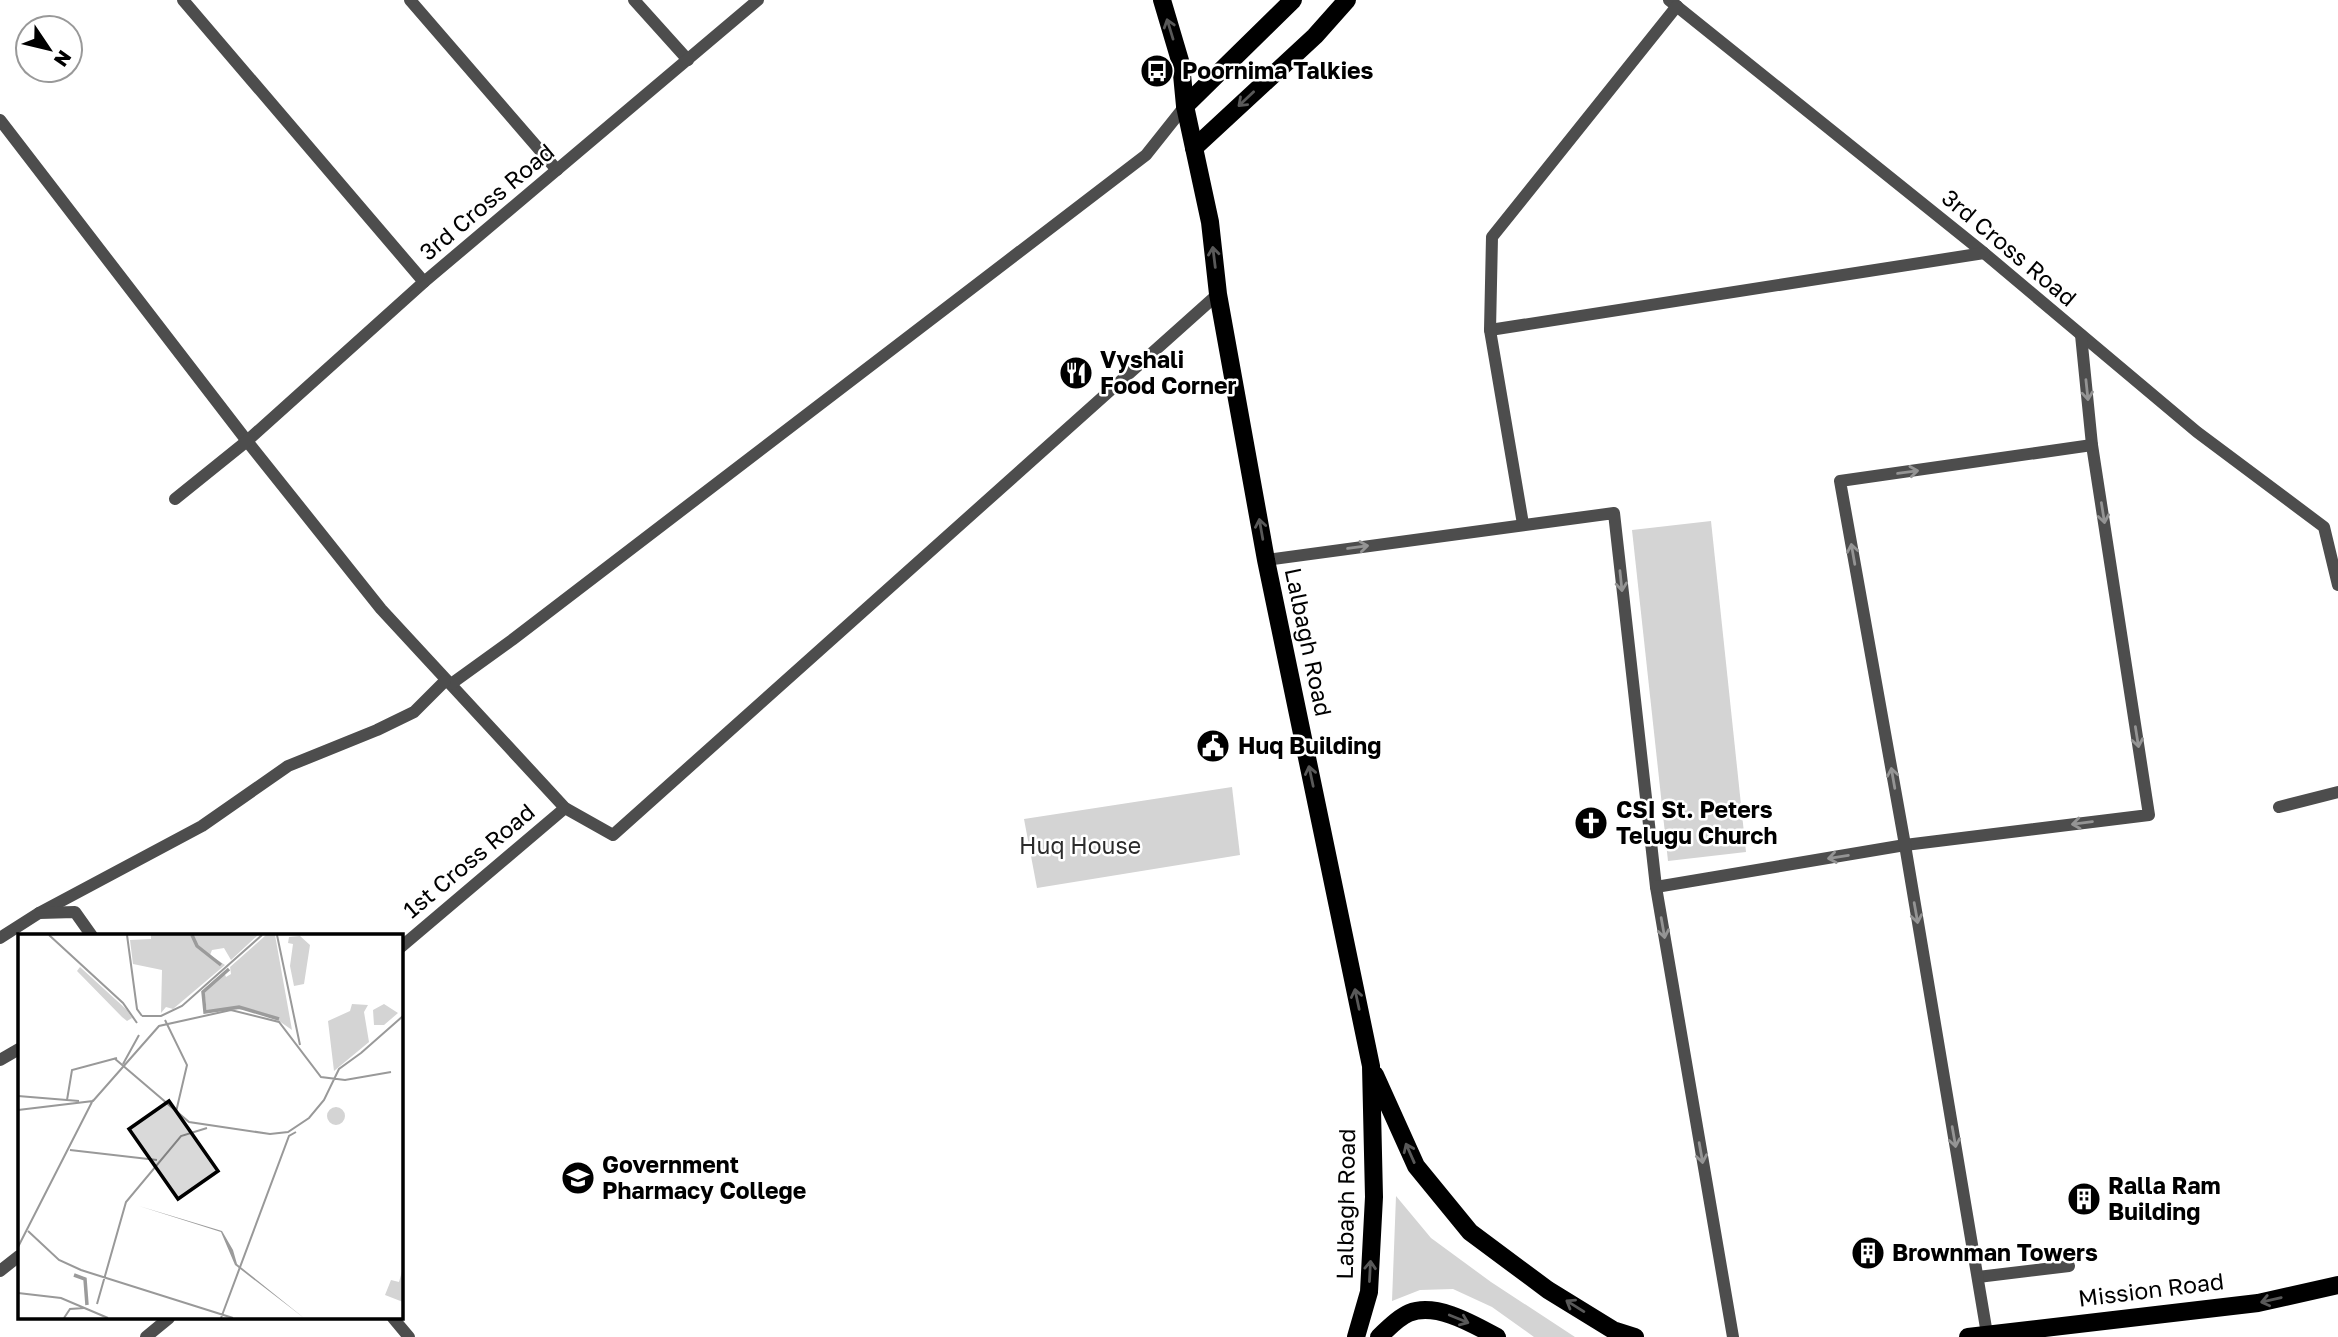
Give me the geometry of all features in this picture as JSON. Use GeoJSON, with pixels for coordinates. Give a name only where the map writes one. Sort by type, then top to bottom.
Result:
{"type":"FeatureCollection","features":[{"type":"Feature","properties":{"kind":"main road","name":"Lalbagh Road"},"geometry":{"type":"LineString","coordinates":[[1162,0],[1181,64],[1185,106],[1210,222],[1218,294],[1266,560],[1371,1066],[1374,1197],[1369,1292],[1356,1337]]}},
{"type":"Feature","properties":{"kind":"main road"},"geometry":{"type":"LineString","coordinates":[[1185,106],[1293,0]]}},
{"type":"Feature","properties":{"kind":"main road"},"geometry":{"type":"LineString","coordinates":[[1194,148],[1315,36],[1347,0]]}},
{"type":"Feature","properties":{"kind":"main road"},"geometry":{"type":"LineString","coordinates":[[1371,1066],[1416,1166],[1470,1232],[1548,1290],[1613,1329],[1635,1337]]}},
{"type":"Feature","properties":{"kind":"main road","name":"Mission Road"},"geometry":{"type":"LineString","coordinates":[[1969,1337],[2258,1303],[2338,1285]]}},
{"type":"Feature","properties":{"kind":"main road"},"geometry":{"type":"LineString","coordinates":[[1379,1337],[1409,1313],[1437,1310],[1497,1337]]}},
{"type":"Feature","properties":{"kind":"street"},"geometry":{"type":"LineString","coordinates":[[183,0],[424,282]]}},
{"type":"Feature","properties":{"kind":"street"},"geometry":{"type":"LineString","coordinates":[[410,0],[557,170]]}},
{"type":"Feature","properties":{"kind":"street"},"geometry":{"type":"LineString","coordinates":[[634,0],[688,60]]}},
{"type":"Feature","properties":{"kind":"street","name":"3rd Cross Road"},"geometry":{"type":"LineString","coordinates":[[175,499],[247,441],[424,282],[758,0]]}},
{"type":"Feature","properties":{"kind":"street"},"geometry":{"type":"LineString","coordinates":[[1523,524],[1490,330],[1492,237],[1673,3]]}},
{"type":"Feature","properties":{"kind":"street","name":"3rd Cross Road"},"geometry":{"type":"LineString","coordinates":[[1673,3],[1984,253],[2197,432],[2324,527],[2338,586]]}},
{"type":"Feature","properties":{"kind":"street"},"geometry":{"type":"LineString","coordinates":[[0,938],[40,913],[202,826],[288,766],[414,712],[448,682],[523,632],[1146,155],[1185,106]]}},
{"type":"Feature","properties":{"kind":"street"},"geometry":{"type":"LineString","coordinates":[[0,120],[381,610],[565,808],[613,835],[1218,294]]}},
{"type":"Feature","properties":{"kind":"street"},"geometry":{"type":"LineString","coordinates":[[1490,330],[1984,253]]}},
{"type":"Feature","properties":{"kind":"street"},"geometry":{"type":"LineString","coordinates":[[1656,887],[1905,845],[2149,815],[2092,445],[2081,335]]}},
{"type":"Feature","properties":{"kind":"street"},"geometry":{"type":"LineString","coordinates":[[1988,1336],[1840,481],[2092,445]]}},
{"type":"Feature","properties":{"kind":"street"},"geometry":{"type":"LineString","coordinates":[[1266,560],[1614,513],[1656,887],[1732,1337]]}},
{"type":"Feature","properties":{"kind":"street"},"geometry":{"type":"LineString","coordinates":[[2279,807],[2338,792]]}},
{"type":"Feature","properties":{"kind":"street","name":"1st Cross Road"},"geometry":{"type":"LineString","coordinates":[[402,946],[565,808]]}},
{"type":"Feature","properties":{"kind":"street"},"geometry":{"type":"LineString","coordinates":[[40,913],[75,912],[91,934]]}},
{"type":"Feature","properties":{"kind":"street"},"geometry":{"type":"LineString","coordinates":[[0,1060],[18,1050]]}},
{"type":"Feature","properties":{"kind":"street"},"geometry":{"type":"LineString","coordinates":[[0,1270],[18,1257]]}},
{"type":"Feature","properties":{"kind":"street"},"geometry":{"type":"LineString","coordinates":[[1978,1277],[2069,1266]]}},
{"type":"Feature","properties":{"kind":"street"},"geometry":{"type":"LineString","coordinates":[[146,1337],[167,1320]]}},
{"type":"Feature","properties":{"kind":"street"},"geometry":{"type":"LineString","coordinates":[[395,1320],[409,1337]]}},
{"type":"Feature","properties":{"kind":"green space"},"geometry":{"type":"Polygon","coordinates":[[[1711,521],[1746,852],[1668,861],[1632,530],[1711,521]]]}},
{"type":"Feature","properties":{"kind":"green space","name":"Huq House"},"geometry":{"type":"Polygon","coordinates":[[[1232,787],[1240,855],[1037,888],[1024,819],[1232,787]]]}},
{"type":"Feature","properties":{"kind":"green space"},"geometry":{"type":"Polygon","coordinates":[[[1396,1196],[1431,1238],[1491,1282],[1575,1337],[1534,1337],[1492,1307],[1453,1289],[1420,1290],[1392,1301],[1396,1196]]]}},
{"type":"Feature","properties":{"kind":"place","name":"Poornima Talkies"},"geometry":{"type":"Point","coordinates":[1157,71]}},
{"type":"Feature","properties":{"kind":"place","name":"Vyshali Food Corner"},"geometry":{"type":"Point","coordinates":[1076,373]}},
{"type":"Feature","properties":{"kind":"place","name":"Huq Building"},"geometry":{"type":"Point","coordinates":[1213,746]}},
{"type":"Feature","properties":{"kind":"place","name":"CSI St. Peters Telugu Church"},"geometry":{"type":"Point","coordinates":[1591,823]}},
{"type":"Feature","properties":{"kind":"place","name":"Government Pharmacy College"},"geometry":{"type":"Point","coordinates":[578,1178]}},
{"type":"Feature","properties":{"kind":"place","name":"Ralla Ram Building"},"geometry":{"type":"Point","coordinates":[2084,1199]}},
{"type":"Feature","properties":{"kind":"place","name":"Brownman Towers"},"geometry":{"type":"Point","coordinates":[1868,1253]}}]}
